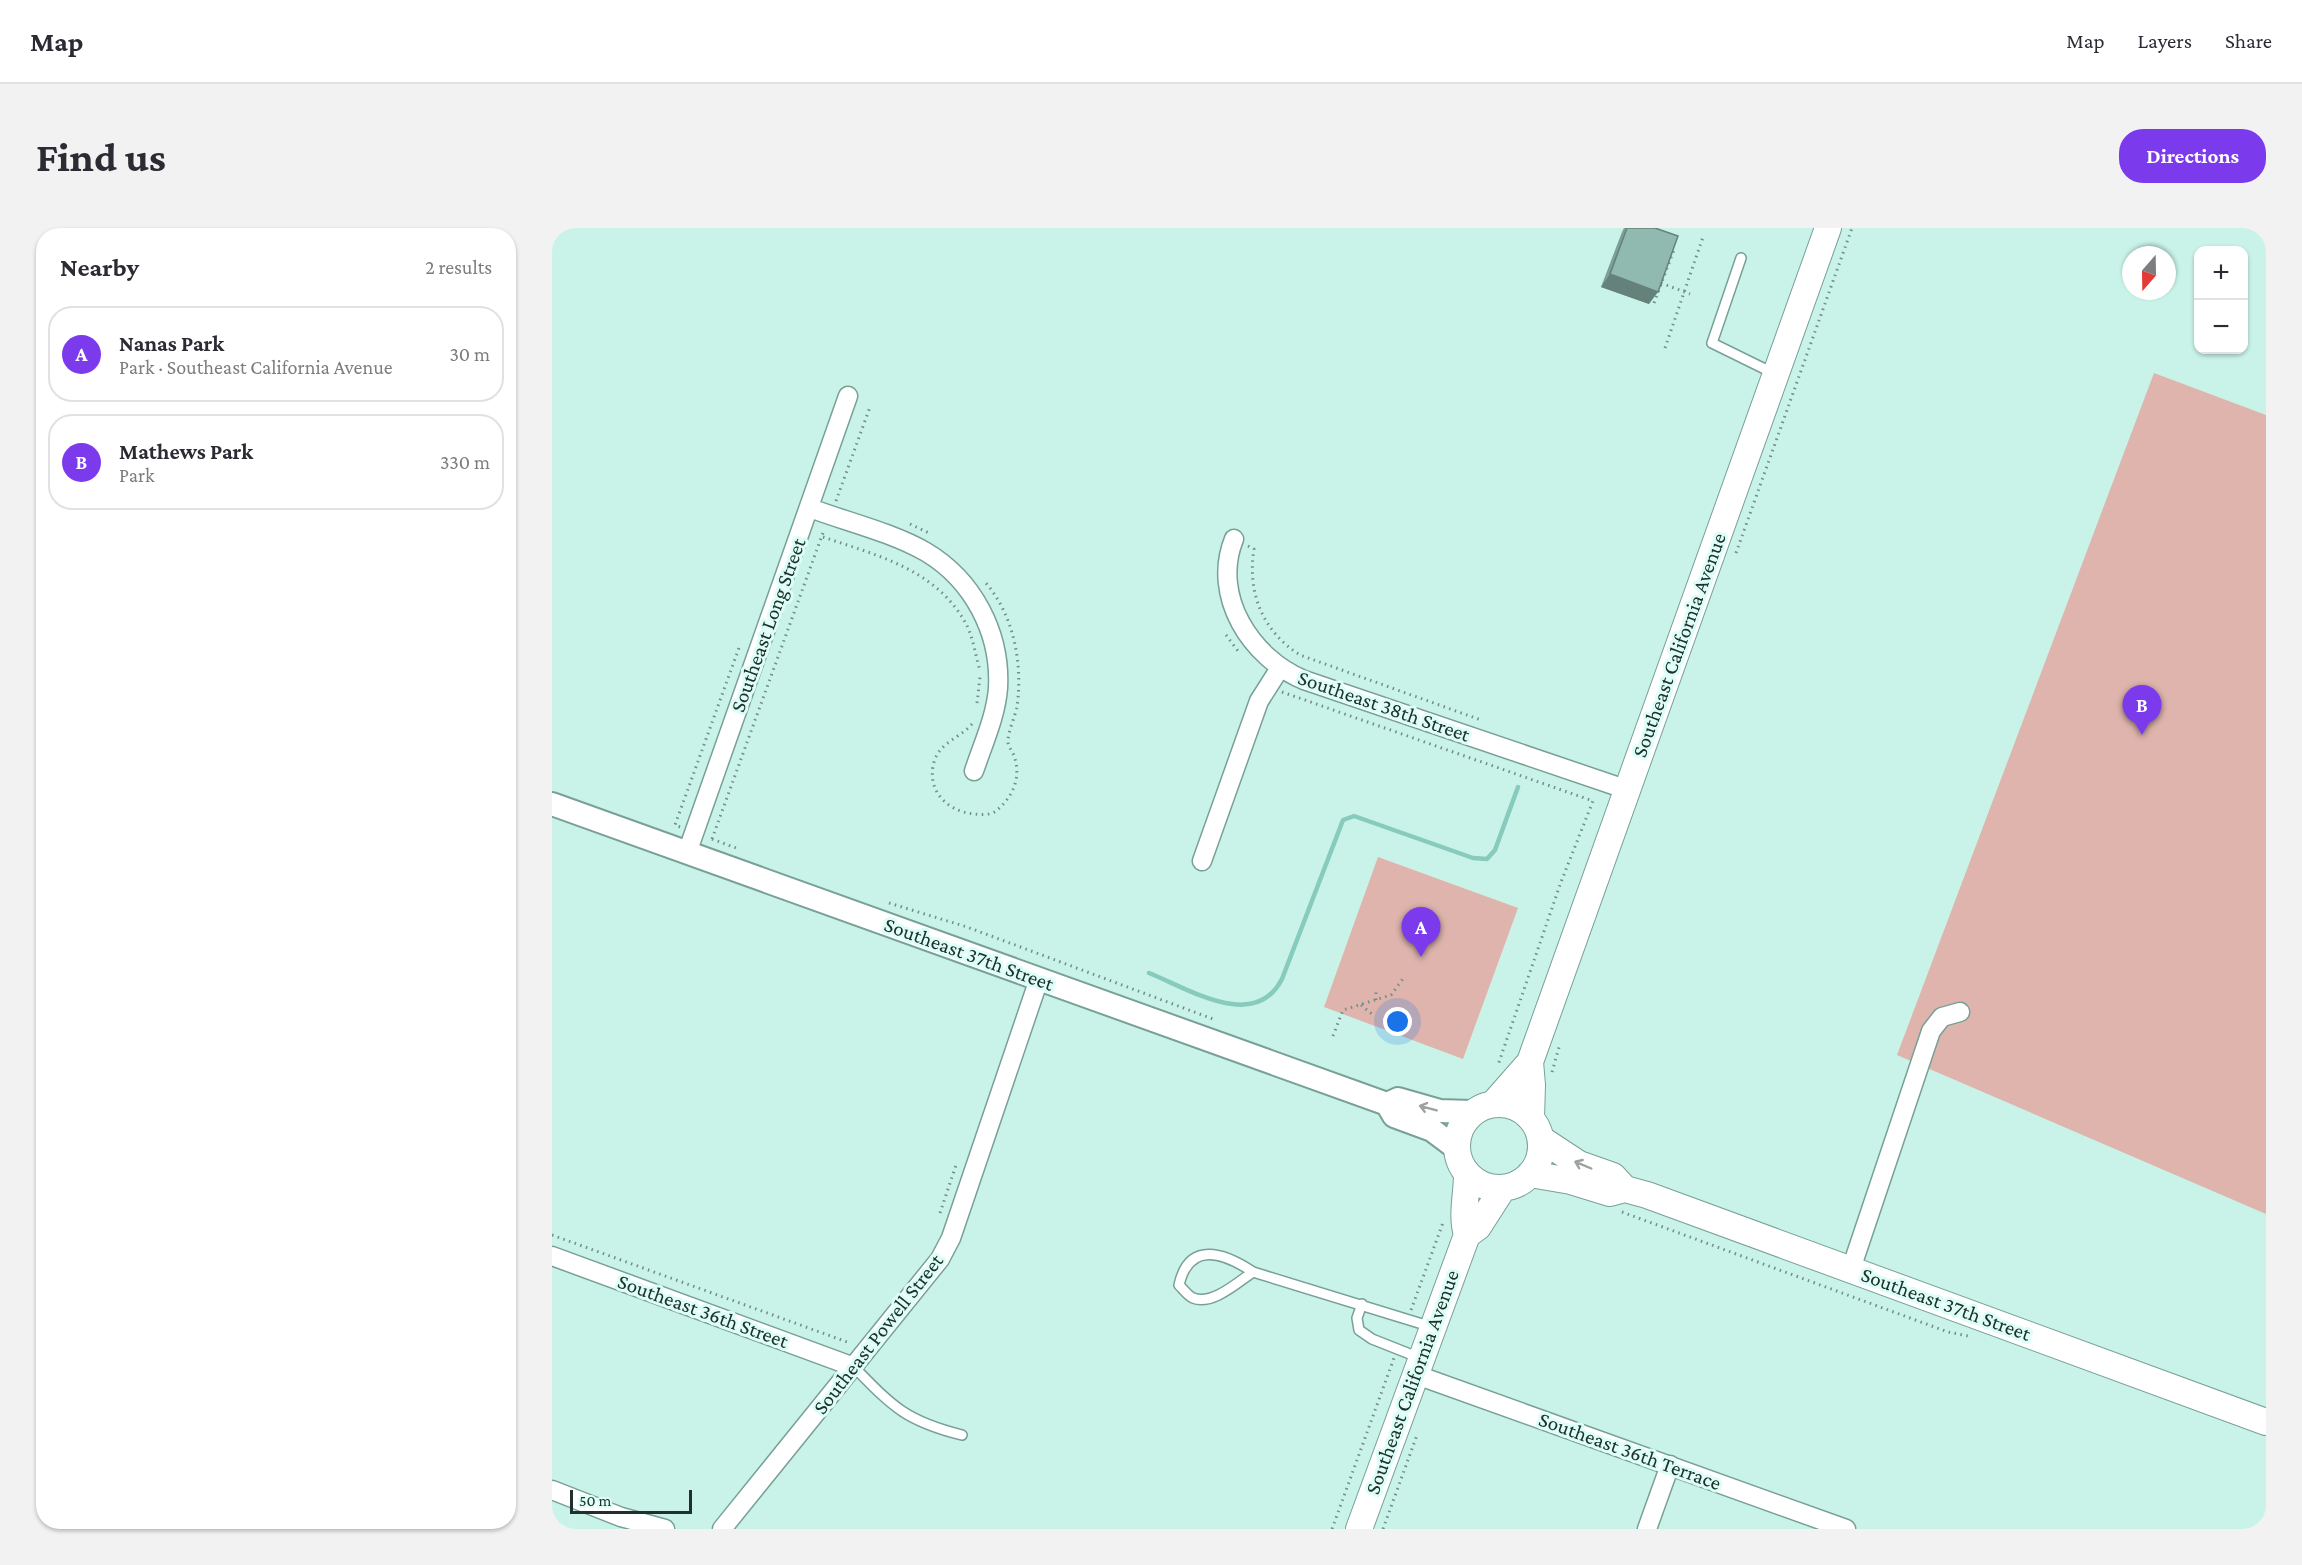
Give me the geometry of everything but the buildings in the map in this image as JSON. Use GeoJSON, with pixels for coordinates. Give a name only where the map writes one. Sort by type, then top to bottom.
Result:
{"type":"FeatureCollection","features":[{"type":"Feature","properties":{"kind":"main road","name":"Southeast California Avenue"},"geometry":{"type":"LineString","coordinates":[[1536,1129],[1530,1099],[1532,1085],[1530,1062],[1828,228]]}},
{"type":"Feature","properties":{"kind":"main road","name":"Southeast California Avenue"},"geometry":{"type":"LineString","coordinates":[[1483,1108],[1530,1062]]}},
{"type":"Feature","properties":{"kind":"main road"},"geometry":{"type":"LineString","coordinates":[[1508,1104],[1521,1109],[1536,1129],[1541,1152],[1530,1174],[1513,1186],[1490,1187],[1467,1174],[1460,1162],[1456,1148],[1458,1134],[1483,1108],[1508,1104]]}},
{"type":"Feature","properties":{"kind":"main road","name":"Southeast 37th Street"},"geometry":{"type":"LineString","coordinates":[[1536,1129],[1579,1164],[1613,1176],[1619,1199]]}},
{"type":"Feature","properties":{"kind":"main road","name":"Southeast California Avenue"},"geometry":{"type":"LineString","coordinates":[[1467,1174],[1462,1219],[1467,1235]]}},
{"type":"Feature","properties":{"kind":"main road","name":"Southeast 37th Street"},"geometry":{"type":"LineString","coordinates":[[1530,1174],[1571,1181],[1610,1193],[1619,1199],[1851,1269],[2266,1422]]}},
{"type":"Feature","properties":{"kind":"main road","name":"Southeast California Avenue"},"geometry":{"type":"LineString","coordinates":[[1359,1529],[1467,1235],[1478,1227],[1503,1188]]}},
{"type":"Feature","properties":{"kind":"street","name":"Southeast Long Street"},"geometry":{"type":"LineString","coordinates":[[690,843],[848,396]]}},
{"type":"Feature","properties":{"kind":"street"},"geometry":{"type":"LineString","coordinates":[[812,500],[833,507],[925,552],[960,580],[976,601],[993,639],[998,688],[993,714],[974,771]]}},
{"type":"Feature","properties":{"kind":"street","name":"Southeast 38th Street"},"geometry":{"type":"LineString","coordinates":[[1234,539],[1228,576],[1235,612],[1253,644],[1280,668],[1304,680],[1628,790]]}},
{"type":"Feature","properties":{"kind":"street"},"geometry":{"type":"LineString","coordinates":[[1202,861],[1259,701],[1280,668]]}},
{"type":"Feature","properties":{"kind":"street","name":"Southeast 37th Street"},"geometry":{"type":"LineString","coordinates":[[552,804],[690,843],[1032,977],[1387,1104],[1394,1116],[1432,1130],[1456,1148]]}},
{"type":"Feature","properties":{"kind":"street","name":"Southeast Powell Street"},"geometry":{"type":"LineString","coordinates":[[722,1529],[932,1272],[951,1238],[1032,977]]}},
{"type":"Feature","properties":{"kind":"street"},"geometry":{"type":"LineString","coordinates":[[1851,1269],[1931,1031],[1942,1017],[1960,1012]]}},
{"type":"Feature","properties":{"kind":"street","name":"Southeast 37th Street"},"geometry":{"type":"LineString","coordinates":[[1387,1104],[1398,1099],[1440,1111],[1483,1108]]}},
{"type":"Feature","properties":{"kind":"street","name":"Southeast 36th Street"},"geometry":{"type":"LineString","coordinates":[[552,1256],[854,1367]]}},
{"type":"Feature","properties":{"kind":"street","name":"Southeast 36th Terrace"},"geometry":{"type":"LineString","coordinates":[[1417,1366],[1670,1465],[1846,1529]]}},
{"type":"Feature","properties":{"kind":"street"},"geometry":{"type":"LineString","coordinates":[[1647,1529],[1670,1465]]}},
{"type":"Feature","properties":{"kind":"street"},"geometry":{"type":"LineString","coordinates":[[552,1490],[621,1517],[665,1529]]}},
{"type":"Feature","properties":{"kind":"lane"},"geometry":{"type":"LineString","coordinates":[[1741,258],[1712,343],[1775,374]]}},
{"type":"Feature","properties":{"kind":"lane"},"geometry":{"type":"LineString","coordinates":[[1253,1272],[1223,1292],[1203,1300],[1191,1298],[1179,1285],[1183,1268],[1190,1260],[1208,1253],[1240,1264],[1253,1272],[1432,1327]]}},
{"type":"Feature","properties":{"kind":"lane"},"geometry":{"type":"LineString","coordinates":[[1362,1304],[1357,1318],[1359,1330],[1417,1366]]}},
{"type":"Feature","properties":{"kind":"lane"},"geometry":{"type":"LineString","coordinates":[[854,1367],[894,1408],[931,1427],[962,1435]]}},
{"type":"Feature","properties":{"kind":"path"},"geometry":{"type":"LineString","coordinates":[[1665,348],[1703,237]]}},
{"type":"Feature","properties":{"kind":"path"},"geometry":{"type":"LineString","coordinates":[[1654,303],[1675,248]]}},
{"type":"Feature","properties":{"kind":"path"},"geometry":{"type":"LineString","coordinates":[[1661,283],[1690,294]]}},
{"type":"Feature","properties":{"kind":"path"},"geometry":{"type":"LineString","coordinates":[[675,825],[690,843],[712,839],[870,407]]}},
{"type":"Feature","properties":{"kind":"path"},"geometry":{"type":"LineString","coordinates":[[812,500],[833,507],[847,503]]}},
{"type":"Feature","properties":{"kind":"path"},"geometry":{"type":"LineString","coordinates":[[900,520],[930,533]]}},
{"type":"Feature","properties":{"kind":"path"},"geometry":{"type":"LineString","coordinates":[[802,529],[880,556],[926,578],[951,603],[966,623],[980,672],[977,703],[971,726],[941,747],[932,775],[942,801],[953,809],[980,815],[994,813],[1010,797],[1018,776],[1016,759],[1008,743],[1017,704],[1018,659],[1008,620],[980,577]]}},
{"type":"Feature","properties":{"kind":"path"},"geometry":{"type":"LineString","coordinates":[[1234,539],[1254,549],[1251,566],[1254,596],[1268,626],[1287,646],[1300,655],[1483,721]]}},
{"type":"Feature","properties":{"kind":"path"},"geometry":{"type":"LineString","coordinates":[[1223,626],[1230,642],[1242,656]]}},
{"type":"Feature","properties":{"kind":"path"},"geometry":{"type":"LineString","coordinates":[[1268,684],[1289,696],[1593,801],[1579,843],[1571,855],[1497,1067]]}},
{"type":"Feature","properties":{"kind":"path"},"geometry":{"type":"LineString","coordinates":[[884,902],[967,927],[1214,1020]]}},
{"type":"Feature","properties":{"kind":"path"},"geometry":{"type":"LineString","coordinates":[[1032,977],[1033,951]]}},
{"type":"Feature","properties":{"kind":"path"},"geometry":{"type":"LineString","coordinates":[[1333,1036],[1343,1010],[1395,992],[1405,976]]}},
{"type":"Feature","properties":{"kind":"path"},"geometry":{"type":"LineString","coordinates":[[1376,991],[1376,1000]]}},
{"type":"Feature","properties":{"kind":"path"},"geometry":{"type":"LineString","coordinates":[[1361,1005],[1372,1014]]}},
{"type":"Feature","properties":{"kind":"path"},"geometry":{"type":"LineString","coordinates":[[939,1215],[960,1155]]}},
{"type":"Feature","properties":{"kind":"path"},"geometry":{"type":"LineString","coordinates":[[1619,1199],[1948,1332],[1977,1338]]}},
{"type":"Feature","properties":{"kind":"path"},"geometry":{"type":"LineString","coordinates":[[552,1235],[853,1344]]}},
{"type":"Feature","properties":{"kind":"path"},"geometry":{"type":"LineString","coordinates":[[1383,1529],[1419,1429]]}},
{"type":"Feature","properties":{"kind":"shaded area"},"geometry":{"type":"Polygon","coordinates":[[[2154,373],[2266,415],[2266,1214],[1897,1055],[2154,373]]]}},
{"type":"Feature","properties":{"kind":"shaded area"},"geometry":{"type":"Polygon","coordinates":[[[1378,857],[1518,908],[1463,1059],[1324,1007],[1378,857]]]}},
{"type":"Feature","properties":{"kind":"waterway"},"geometry":{"type":"LineString","coordinates":[[1149,973],[1220,1002],[1239,1005],[1255,1003],[1270,995],[1282,979],[1343,820],[1354,816],[1473,858],[1487,859],[1495,850],[1518,787]]}},
{"type":"Feature","properties":{"kind":"place","name":"Mathews Park"},"geometry":{"type":"Point","coordinates":[2142,735]}},
{"type":"Feature","properties":{"kind":"place","name":"Nanas Park"},"geometry":{"type":"Point","coordinates":[1421,957]}}]}
